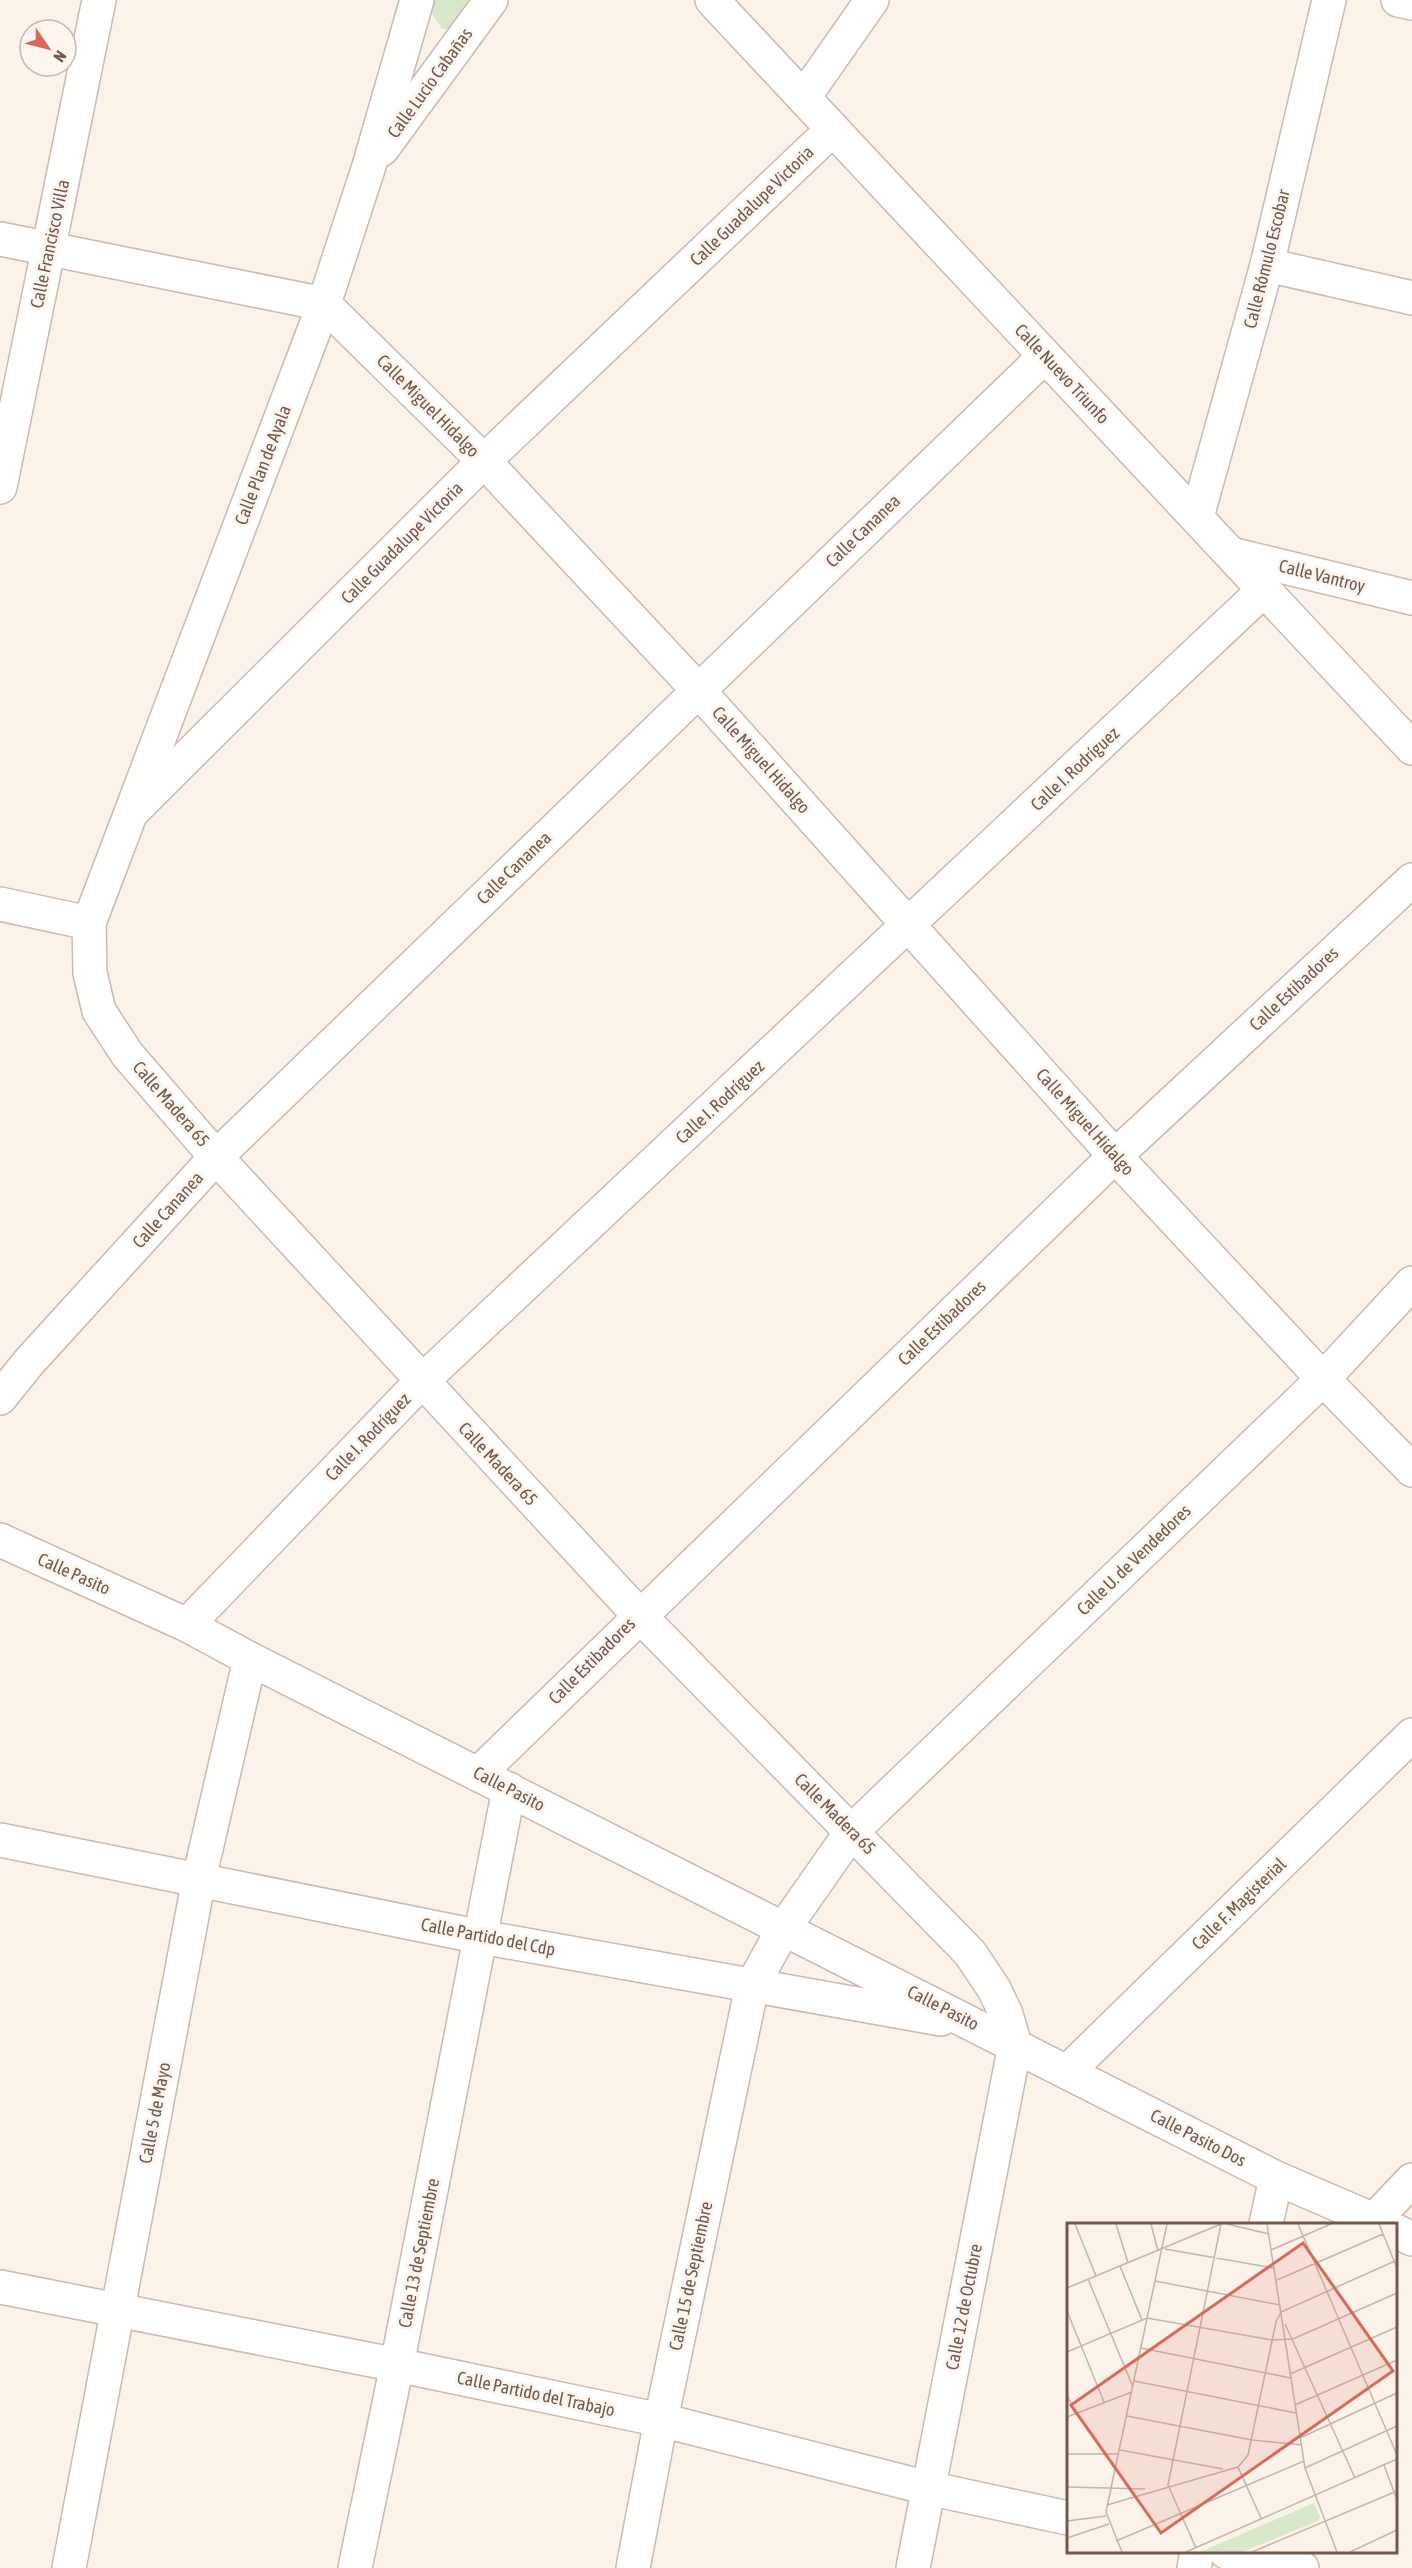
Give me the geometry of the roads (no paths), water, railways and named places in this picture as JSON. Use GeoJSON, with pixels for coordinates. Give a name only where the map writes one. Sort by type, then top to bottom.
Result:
{"type":"FeatureCollection","features":[{"type":"Feature","properties":{"kind":"street","name":"Calle Francisco Villa"},"geometry":{"type":"LineString","coordinates":[[0,487],[99,0]]}},
{"type":"Feature","properties":{"kind":"street","name":"Calle Plan de Ayala"},"geometry":{"type":"LineString","coordinates":[[89,923],[324,304],[369,166],[417,0]]}},
{"type":"Feature","properties":{"kind":"street","name":"Calle Lucio Cabañas"},"geometry":{"type":"LineString","coordinates":[[369,166],[491,0]]}},
{"type":"Feature","properties":{"kind":"street","name":"Calle Nuevo Triunfo"},"geometry":{"type":"LineString","coordinates":[[712,0],[1412,748]]}},
{"type":"Feature","properties":{"kind":"street"},"geometry":{"type":"LineString","coordinates":[[804,97],[872,0]]}},
{"type":"Feature","properties":{"kind":"street","name":"Calle Rómulo Escobar"},"geometry":{"type":"LineString","coordinates":[[1197,517],[1267,265],[1329,0]]}},
{"type":"Feature","properties":{"kind":"street"},"geometry":{"type":"LineString","coordinates":[[1398,0],[1412,3]]}},
{"type":"Feature","properties":{"kind":"street","name":"Calle Guadalupe Victoria"},"geometry":{"type":"LineString","coordinates":[[131,813],[484,461],[833,129]]}},
{"type":"Feature","properties":{"kind":"street"},"geometry":{"type":"LineString","coordinates":[[0,238],[324,304]]}},
{"type":"Feature","properties":{"kind":"street"},"geometry":{"type":"LineString","coordinates":[[1267,265],[1412,298]]}},
{"type":"Feature","properties":{"kind":"street","name":"Calle Miguel Hidalgo"},"geometry":{"type":"LineString","coordinates":[[324,304],[484,461],[698,690],[1115,1156],[1323,1379],[1412,1470]]}},
{"type":"Feature","properties":{"kind":"street","name":"Calle Cananea"},"geometry":{"type":"LineString","coordinates":[[0,1398],[37,1353],[216,1157],[1045,356]]}},
{"type":"Feature","properties":{"kind":"street","name":"Calle Vantroy"},"geometry":{"type":"LineString","coordinates":[[1231,554],[1412,598]]}},
{"type":"Feature","properties":{"kind":"street","name":"Calle I. Rodríguez"},"geometry":{"type":"LineString","coordinates":[[188,1624],[421,1382],[1264,590]]}},
{"type":"Feature","properties":{"kind":"street","name":"Calle Estibadores"},"geometry":{"type":"LineString","coordinates":[[478,1774],[639,1615],[1115,1156],[1412,880]]}},
{"type":"Feature","properties":{"kind":"street"},"geometry":{"type":"LineString","coordinates":[[0,904],[89,923]]}},
{"type":"Feature","properties":{"kind":"street","name":"Calle Madera 65"},"geometry":{"type":"LineString","coordinates":[[89,923],[90,973],[99,1011],[127,1054],[216,1157],[421,1382],[639,1615],[970,1953],[994,1989],[1006,2014],[1015,2045]]}},
{"type":"Feature","properties":{"kind":"street","name":"Calle U. de Vendedores"},"geometry":{"type":"LineString","coordinates":[[784,1928],[852,1832],[1323,1379],[1412,1283]]}},
{"type":"Feature","properties":{"kind":"street","name":"Calle Pasito"},"geometry":{"type":"LineString","coordinates":[[0,1540],[188,1624],[250,1659],[1015,2045]]}},
{"type":"Feature","properties":{"kind":"street","name":"Calle 5 de Mayo"},"geometry":{"type":"LineString","coordinates":[[69,2568],[199,1880],[250,1659]]}},
{"type":"Feature","properties":{"kind":"street","name":"Calle F. Magisterial"},"geometry":{"type":"LineString","coordinates":[[1067,2072],[1412,1735]]}},
{"type":"Feature","properties":{"kind":"street","name":"Calle 13 de Septiembre"},"geometry":{"type":"LineString","coordinates":[[355,2568],[397,2365],[509,1789]]}},
{"type":"Feature","properties":{"kind":"street","name":"Calle Partido del Cdp"},"geometry":{"type":"LineString","coordinates":[[0,1840],[481,1937],[978,2026]]}},
{"type":"Feature","properties":{"kind":"street","name":"Calle 15 de Septiembre"},"geometry":{"type":"LineString","coordinates":[[633,2568],[661,2421],[752,1986],[784,1928]]}},
{"type":"Feature","properties":{"kind":"street","name":"Calle Pasito Dos"},"geometry":{"type":"LineString","coordinates":[[1015,2045],[1276,2178],[1379,2223]]}},
{"type":"Feature","properties":{"kind":"street","name":"Calle 12 de Octubre"},"geometry":{"type":"LineString","coordinates":[[913,2568],[1015,2045]]}},
{"type":"Feature","properties":{"kind":"street"},"geometry":{"type":"LineString","coordinates":[[1266,2223],[1276,2178]]}},
{"type":"Feature","properties":{"kind":"street"},"geometry":{"type":"LineString","coordinates":[[1385,2223],[1412,2180]]}},
{"type":"Feature","properties":{"kind":"street","name":"Calle Pasito Dos"},"geometry":{"type":"LineString","coordinates":[[1397,2232],[1412,2239]]}},
{"type":"Feature","properties":{"kind":"street","name":"Calle Partido del Trabajo"},"geometry":{"type":"LineString","coordinates":[[0,2288],[397,2365],[661,2421],[928,2488],[1067,2518]]}},
{"type":"Feature","properties":{"kind":"street"},"geometry":{"type":"LineString","coordinates":[[1194,2568],[1197,2553]]}},
{"type":"Feature","properties":{"kind":"street"},"geometry":{"type":"LineString","coordinates":[[1231,2553],[1302,2568]]}}]}
